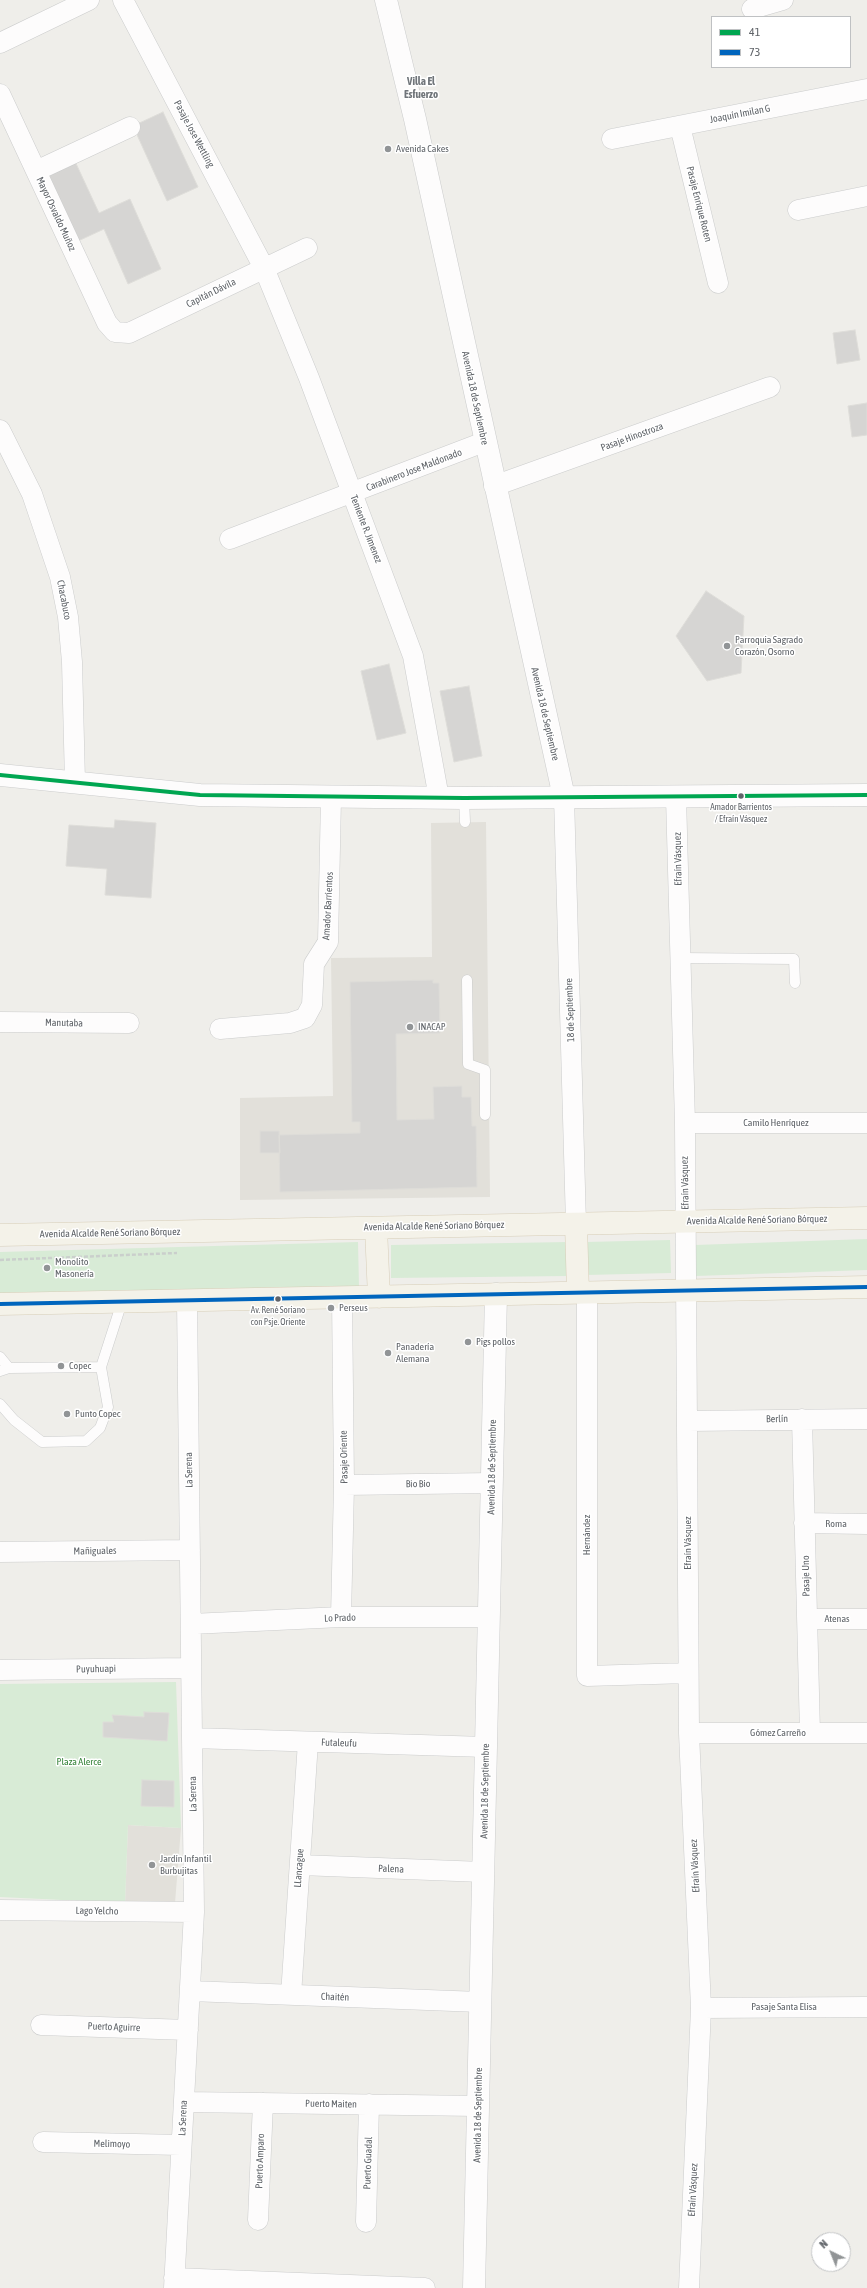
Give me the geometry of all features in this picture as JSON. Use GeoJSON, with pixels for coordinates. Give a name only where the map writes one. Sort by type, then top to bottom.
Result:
{"type":"FeatureCollection","features":[{"type":"Feature","properties":{"kind":"main road","name":"Avenida Alcalde René Soriano Bórquez"},"geometry":{"type":"LineString","coordinates":[[0,1235],[867,1218]]}},
{"type":"Feature","properties":{"kind":"main road"},"geometry":{"type":"LineString","coordinates":[[576,1224],[582,1293]]}},
{"type":"Feature","properties":{"kind":"main road"},"geometry":{"type":"LineString","coordinates":[[376,1228],[379,1297]]}},
{"type":"Feature","properties":{"kind":"main road"},"geometry":{"type":"LineString","coordinates":[[0,1304],[867,1287]]}},
{"type":"Feature","properties":{"kind":"street"},"geometry":{"type":"LineString","coordinates":[[0,43],[90,0]]}},
{"type":"Feature","properties":{"kind":"street","name":"Pasaje Jose Wettling"},"geometry":{"type":"LineString","coordinates":[[122,0],[126,2],[264,268]]}},
{"type":"Feature","properties":{"kind":"street","name":"Avenida 18 de Septiembre"},"geometry":{"type":"LineString","coordinates":[[386,0],[415,119],[484,442],[564,796]]}},
{"type":"Feature","properties":{"kind":"street"},"geometry":{"type":"LineString","coordinates":[[752,9],[782,0]]}},
{"type":"Feature","properties":{"kind":"street","name":"Joaquín Imilan G"},"geometry":{"type":"LineString","coordinates":[[612,139],[867,89]]}},
{"type":"Feature","properties":{"kind":"street","name":"Mayor Osvaldo Muñoz"},"geometry":{"type":"LineString","coordinates":[[0,94],[107,323],[115,332]]}},
{"type":"Feature","properties":{"kind":"street","name":"Pasaje Enrique Roten"},"geometry":{"type":"LineString","coordinates":[[680,126],[718,283]]}},
{"type":"Feature","properties":{"kind":"street"},"geometry":{"type":"LineString","coordinates":[[36,171],[130,127]]}},
{"type":"Feature","properties":{"kind":"street"},"geometry":{"type":"LineString","coordinates":[[798,210],[867,196]]}},
{"type":"Feature","properties":{"kind":"street","name":"Capitán Dávila"},"geometry":{"type":"LineString","coordinates":[[115,332],[129,333],[307,248]]}},
{"type":"Feature","properties":{"kind":"street","name":"Teniente R. Jimenez"},"geometry":{"type":"LineString","coordinates":[[264,268],[309,378],[413,656],[439,798]]}},
{"type":"Feature","properties":{"kind":"street","name":"Pasaje Hinostroza"},"geometry":{"type":"LineString","coordinates":[[494,486],[770,387]]}},
{"type":"Feature","properties":{"kind":"street","name":"Chacabuco"},"geometry":{"type":"LineString","coordinates":[[0,430],[32,494],[60,577],[68,617],[72,662],[75,782]]}},
{"type":"Feature","properties":{"kind":"street","name":"Carabinero Jose Maldonado"},"geometry":{"type":"LineString","coordinates":[[230,538],[352,494],[484,442]]}},
{"type":"Feature","properties":{"kind":"street"},"geometry":{"type":"LineString","coordinates":[[0,775],[200,795],[331,798],[867,795]]}},
{"type":"Feature","properties":{"kind":"street","name":"18 de Septiembre"},"geometry":{"type":"LineString","coordinates":[[564,796],[576,1224]]}},
{"type":"Feature","properties":{"kind":"street","name":"Efraín Vásquez"},"geometry":{"type":"LineString","coordinates":[[676,797],[685,1123],[689,1733],[701,2008],[689,2288]]}},
{"type":"Feature","properties":{"kind":"street","name":"Amador Barrientos"},"geometry":{"type":"LineString","coordinates":[[220,1029],[290,1023],[305,1018],[312,1005],[314,964],[328,942],[331,798]]}},
{"type":"Feature","properties":{"kind":"street","name":"Manutaba"},"geometry":{"type":"LineString","coordinates":[[0,1022],[129,1023]]}},
{"type":"Feature","properties":{"kind":"street","name":"Camilo Henríquez"},"geometry":{"type":"LineString","coordinates":[[685,1123],[867,1123]]}},
{"type":"Feature","properties":{"kind":"street","name":"Hernández"},"geometry":{"type":"LineString","coordinates":[[582,1293],[587,1676],[688,1673]]}},
{"type":"Feature","properties":{"kind":"street","name":"Avenida 18 de Septiembre"},"geometry":{"type":"LineString","coordinates":[[474,2288],[496,1294]]}},
{"type":"Feature","properties":{"kind":"street","name":"Pasaje Oriente"},"geometry":{"type":"LineString","coordinates":[[342,1298],[344,1485],[342,1617]]}},
{"type":"Feature","properties":{"kind":"street","name":"La Serena"},"geometry":{"type":"LineString","coordinates":[[174,2283],[194,1912],[187,1300]]}},
{"type":"Feature","properties":{"kind":"street","name":"Pasaje Uno"},"geometry":{"type":"LineString","coordinates":[[802,1419],[810,1733]]}},
{"type":"Feature","properties":{"kind":"street","name":"Berlín"},"geometry":{"type":"LineString","coordinates":[[688,1421],[867,1419]]}},
{"type":"Feature","properties":{"kind":"street","name":"Bio Bio"},"geometry":{"type":"LineString","coordinates":[[344,1485],[492,1483]]}},
{"type":"Feature","properties":{"kind":"street","name":"Roma"},"geometry":{"type":"LineString","coordinates":[[804,1523],[867,1524]]}},
{"type":"Feature","properties":{"kind":"street","name":"Mañiguales"},"geometry":{"type":"LineString","coordinates":[[0,1552],[190,1550]]}},
{"type":"Feature","properties":{"kind":"street","name":"Lo Prado"},"geometry":{"type":"LineString","coordinates":[[191,1624],[342,1617],[489,1617]]}},
{"type":"Feature","properties":{"kind":"street","name":"Atenas"},"geometry":{"type":"LineString","coordinates":[[807,1619],[867,1619]]}},
{"type":"Feature","properties":{"kind":"street","name":"Puyuhuapi"},"geometry":{"type":"LineString","coordinates":[[0,1670],[191,1668]]}},
{"type":"Feature","properties":{"kind":"street","name":"Gómez Carreño"},"geometry":{"type":"LineString","coordinates":[[689,1733],[867,1733]]}},
{"type":"Feature","properties":{"kind":"street","name":"Futaleufu"},"geometry":{"type":"LineString","coordinates":[[192,1738],[486,1747]]}},
{"type":"Feature","properties":{"kind":"street","name":"LLancague"},"geometry":{"type":"LineString","coordinates":[[291,1995],[308,1742]]}},
{"type":"Feature","properties":{"kind":"street","name":"Palena"},"geometry":{"type":"LineString","coordinates":[[300,1865],[483,1872]]}},
{"type":"Feature","properties":{"kind":"street","name":"Lago Yelcho"},"geometry":{"type":"LineString","coordinates":[[0,1910],[194,1912]]}},
{"type":"Feature","properties":{"kind":"street","name":"Chaitén"},"geometry":{"type":"LineString","coordinates":[[190,1991],[480,2002]]}},
{"type":"Feature","properties":{"kind":"street","name":"Pasaje Santa Elisa"},"geometry":{"type":"LineString","coordinates":[[701,2008],[867,2007]]}},
{"type":"Feature","properties":{"kind":"street","name":"Puerto Aguirre"},"geometry":{"type":"LineString","coordinates":[[41,2025],[188,2030]]}},
{"type":"Feature","properties":{"kind":"street","name":"Puerto Maiten"},"geometry":{"type":"LineString","coordinates":[[184,2102],[478,2106]]}},
{"type":"Feature","properties":{"kind":"street","name":"Puerto Amparo"},"geometry":{"type":"LineString","coordinates":[[258,2220],[263,2103]]}},
{"type":"Feature","properties":{"kind":"street","name":"Puerto Guadal"},"geometry":{"type":"LineString","coordinates":[[366,2222],[370,2104]]}},
{"type":"Feature","properties":{"kind":"street","name":"Melimoyo"},"geometry":{"type":"LineString","coordinates":[[43,2142],[181,2145]]}},
{"type":"Feature","properties":{"kind":"street"},"geometry":{"type":"LineString","coordinates":[[174,2283],[425,2288]]}},
{"type":"Feature","properties":{"kind":"lane"},"geometry":{"type":"LineString","coordinates":[[464,798],[465,822]]}},
{"type":"Feature","properties":{"kind":"lane"},"geometry":{"type":"LineString","coordinates":[[680,958],[794,959],[795,983]]}},
{"type":"Feature","properties":{"kind":"lane"},"geometry":{"type":"LineString","coordinates":[[467,980],[468,1064],[485,1070],[485,1115]]}},
{"type":"Feature","properties":{"kind":"lane"},"geometry":{"type":"LineString","coordinates":[[0,1404],[14,1420],[42,1442],[86,1441],[100,1428],[108,1407],[101,1367],[122,1302]]}},
{"type":"Feature","properties":{"kind":"lane"},"geometry":{"type":"LineString","coordinates":[[0,1357],[4,1369],[101,1367]]}},
{"type":"Feature","properties":{"kind":"shaded area","name":"INACAP"},"geometry":{"type":"Polygon","coordinates":[[[486,822],[490,1197],[240,1200],[240,1098],[333,1096],[331,958],[432,957],[431,823],[486,822]]]}},
{"type":"Feature","properties":{"kind":"shaded area","name":"Jardín Infantil Burbujitas"},"geometry":{"type":"Polygon","coordinates":[[[128,1825],[181,1828],[175,1903],[125,1903],[128,1825]]]}},
{"type":"Feature","properties":{"kind":"green space"},"geometry":{"type":"Polygon","coordinates":[[[867,1239],[867,1270],[696,1276],[695,1245],[867,1239]]]}},
{"type":"Feature","properties":{"kind":"green space"},"geometry":{"type":"Polygon","coordinates":[[[670,1240],[671,1273],[586,1275],[586,1242],[670,1240]]]}},
{"type":"Feature","properties":{"kind":"green space"},"geometry":{"type":"Polygon","coordinates":[[[358,1242],[359,1286],[0,1296],[0,1252],[358,1242]]]}},
{"type":"Feature","properties":{"kind":"green space"},"geometry":{"type":"Polygon","coordinates":[[[568,1242],[568,1276],[391,1278],[391,1245],[568,1242]]]}},
{"type":"Feature","properties":{"kind":"green space","name":"Plaza Alerce"},"geometry":{"type":"Polygon","coordinates":[[[176,1682],[181,1828],[128,1825],[125,1903],[0,1897],[0,1684],[176,1682]]]}},
{"type":"Feature","properties":{"kind":"building"},"geometry":{"type":"Polygon","coordinates":[[[163,112],[198,187],[167,201],[133,126],[163,112]]]}},
{"type":"Feature","properties":{"kind":"building"},"geometry":{"type":"Polygon","coordinates":[[[73,157],[99,213],[130,199],[161,269],[128,284],[104,229],[76,242],[43,171],[73,157]]]}},
{"type":"Feature","properties":{"kind":"building"},"geometry":{"type":"Polygon","coordinates":[[[855,330],[860,360],[837,364],[833,333],[855,330]]]}},
{"type":"Feature","properties":{"kind":"building"},"geometry":{"type":"Polygon","coordinates":[[[867,403],[867,435],[852,437],[848,406],[867,403]]]}},
{"type":"Feature","properties":{"kind":"building"},"geometry":{"type":"Polygon","coordinates":[[[706,591],[744,616],[741,673],[707,681],[676,636],[706,591]]]}},
{"type":"Feature","properties":{"kind":"building"},"geometry":{"type":"Polygon","coordinates":[[[389,664],[406,733],[377,740],[361,671],[389,664]]]}},
{"type":"Feature","properties":{"kind":"building"},"geometry":{"type":"Polygon","coordinates":[[[469,686],[482,756],[454,762],[440,691],[469,686]]]}},
{"type":"Feature","properties":{"kind":"building"},"geometry":{"type":"Polygon","coordinates":[[[115,820],[156,823],[151,898],[105,895],[107,869],[66,866],[69,825],[114,828],[115,820]]]}},
{"type":"Feature","properties":{"kind":"building","name":"INACAP"},"geometry":{"type":"Polygon","coordinates":[[[433,980],[433,983],[439,983],[440,1033],[396,1034],[397,1120],[434,1119],[433,1087],[462,1086],[462,1097],[471,1097],[472,1126],[476,1126],[477,1187],[280,1192],[279,1135],[360,1133],[360,1122],[352,1122],[350,982],[433,980]]]}},
{"type":"Feature","properties":{"kind":"building"},"geometry":{"type":"Polygon","coordinates":[[[260,1131],[279,1131],[280,1153],[260,1153],[260,1131]]]}},
{"type":"Feature","properties":{"kind":"building"},"geometry":{"type":"Polygon","coordinates":[[[144,1712],[169,1713],[167,1741],[103,1737],[103,1722],[114,1722],[112,1715],[144,1717],[144,1712]]]}},
{"type":"Feature","properties":{"kind":"building"},"geometry":{"type":"Polygon","coordinates":[[[142,1780],[174,1781],[174,1807],[141,1806],[142,1780]]]}},
{"type":"Feature","properties":{"kind":"transit line","name":"41"},"geometry":{"type":"LineString","coordinates":[[0,775],[200,795],[464,798],[867,795]]}},
{"type":"Feature","properties":{"kind":"transit line","name":"73"},"geometry":{"type":"LineString","coordinates":[[0,1304],[867,1287]]}},
{"type":"Feature","properties":{"kind":"place","name":"Avenida Cakes"},"geometry":{"type":"Point","coordinates":[388,149]}},
{"type":"Feature","properties":{"kind":"place","name":"Parroquia Sagrado Corazón, Osorno"},"geometry":{"type":"Point","coordinates":[727,646]}},
{"type":"Feature","properties":{"kind":"place","name":"Amador Barrientos / Efraín Vásquez"},"geometry":{"type":"Point","coordinates":[741,796]}},
{"type":"Feature","properties":{"kind":"place","name":"INACAP"},"geometry":{"type":"Point","coordinates":[410,1027]}},
{"type":"Feature","properties":{"kind":"place","name":"Monolito Masonería"},"geometry":{"type":"Point","coordinates":[47,1268]}},
{"type":"Feature","properties":{"kind":"place","name":"Av. René Soriano con Psje. Oriente"},"geometry":{"type":"Point","coordinates":[278,1299]}},
{"type":"Feature","properties":{"kind":"place","name":"Perseus"},"geometry":{"type":"Point","coordinates":[331,1308]}},
{"type":"Feature","properties":{"kind":"place","name":"Pigs pollos"},"geometry":{"type":"Point","coordinates":[468,1342]}},
{"type":"Feature","properties":{"kind":"place","name":"Panadería Alemana"},"geometry":{"type":"Point","coordinates":[388,1353]}},
{"type":"Feature","properties":{"kind":"place","name":"Copec"},"geometry":{"type":"Point","coordinates":[61,1366]}},
{"type":"Feature","properties":{"kind":"place","name":"Punto Copec"},"geometry":{"type":"Point","coordinates":[67,1414]}},
{"type":"Feature","properties":{"kind":"place","name":"Jardín Infantil Burbujitas"},"geometry":{"type":"Point","coordinates":[152,1865]}},
{"type":"Feature","properties":{"kind":"district","name":"Villa El Esfuerzo"},"geometry":{"type":"Point","coordinates":[421,88]}}]}
